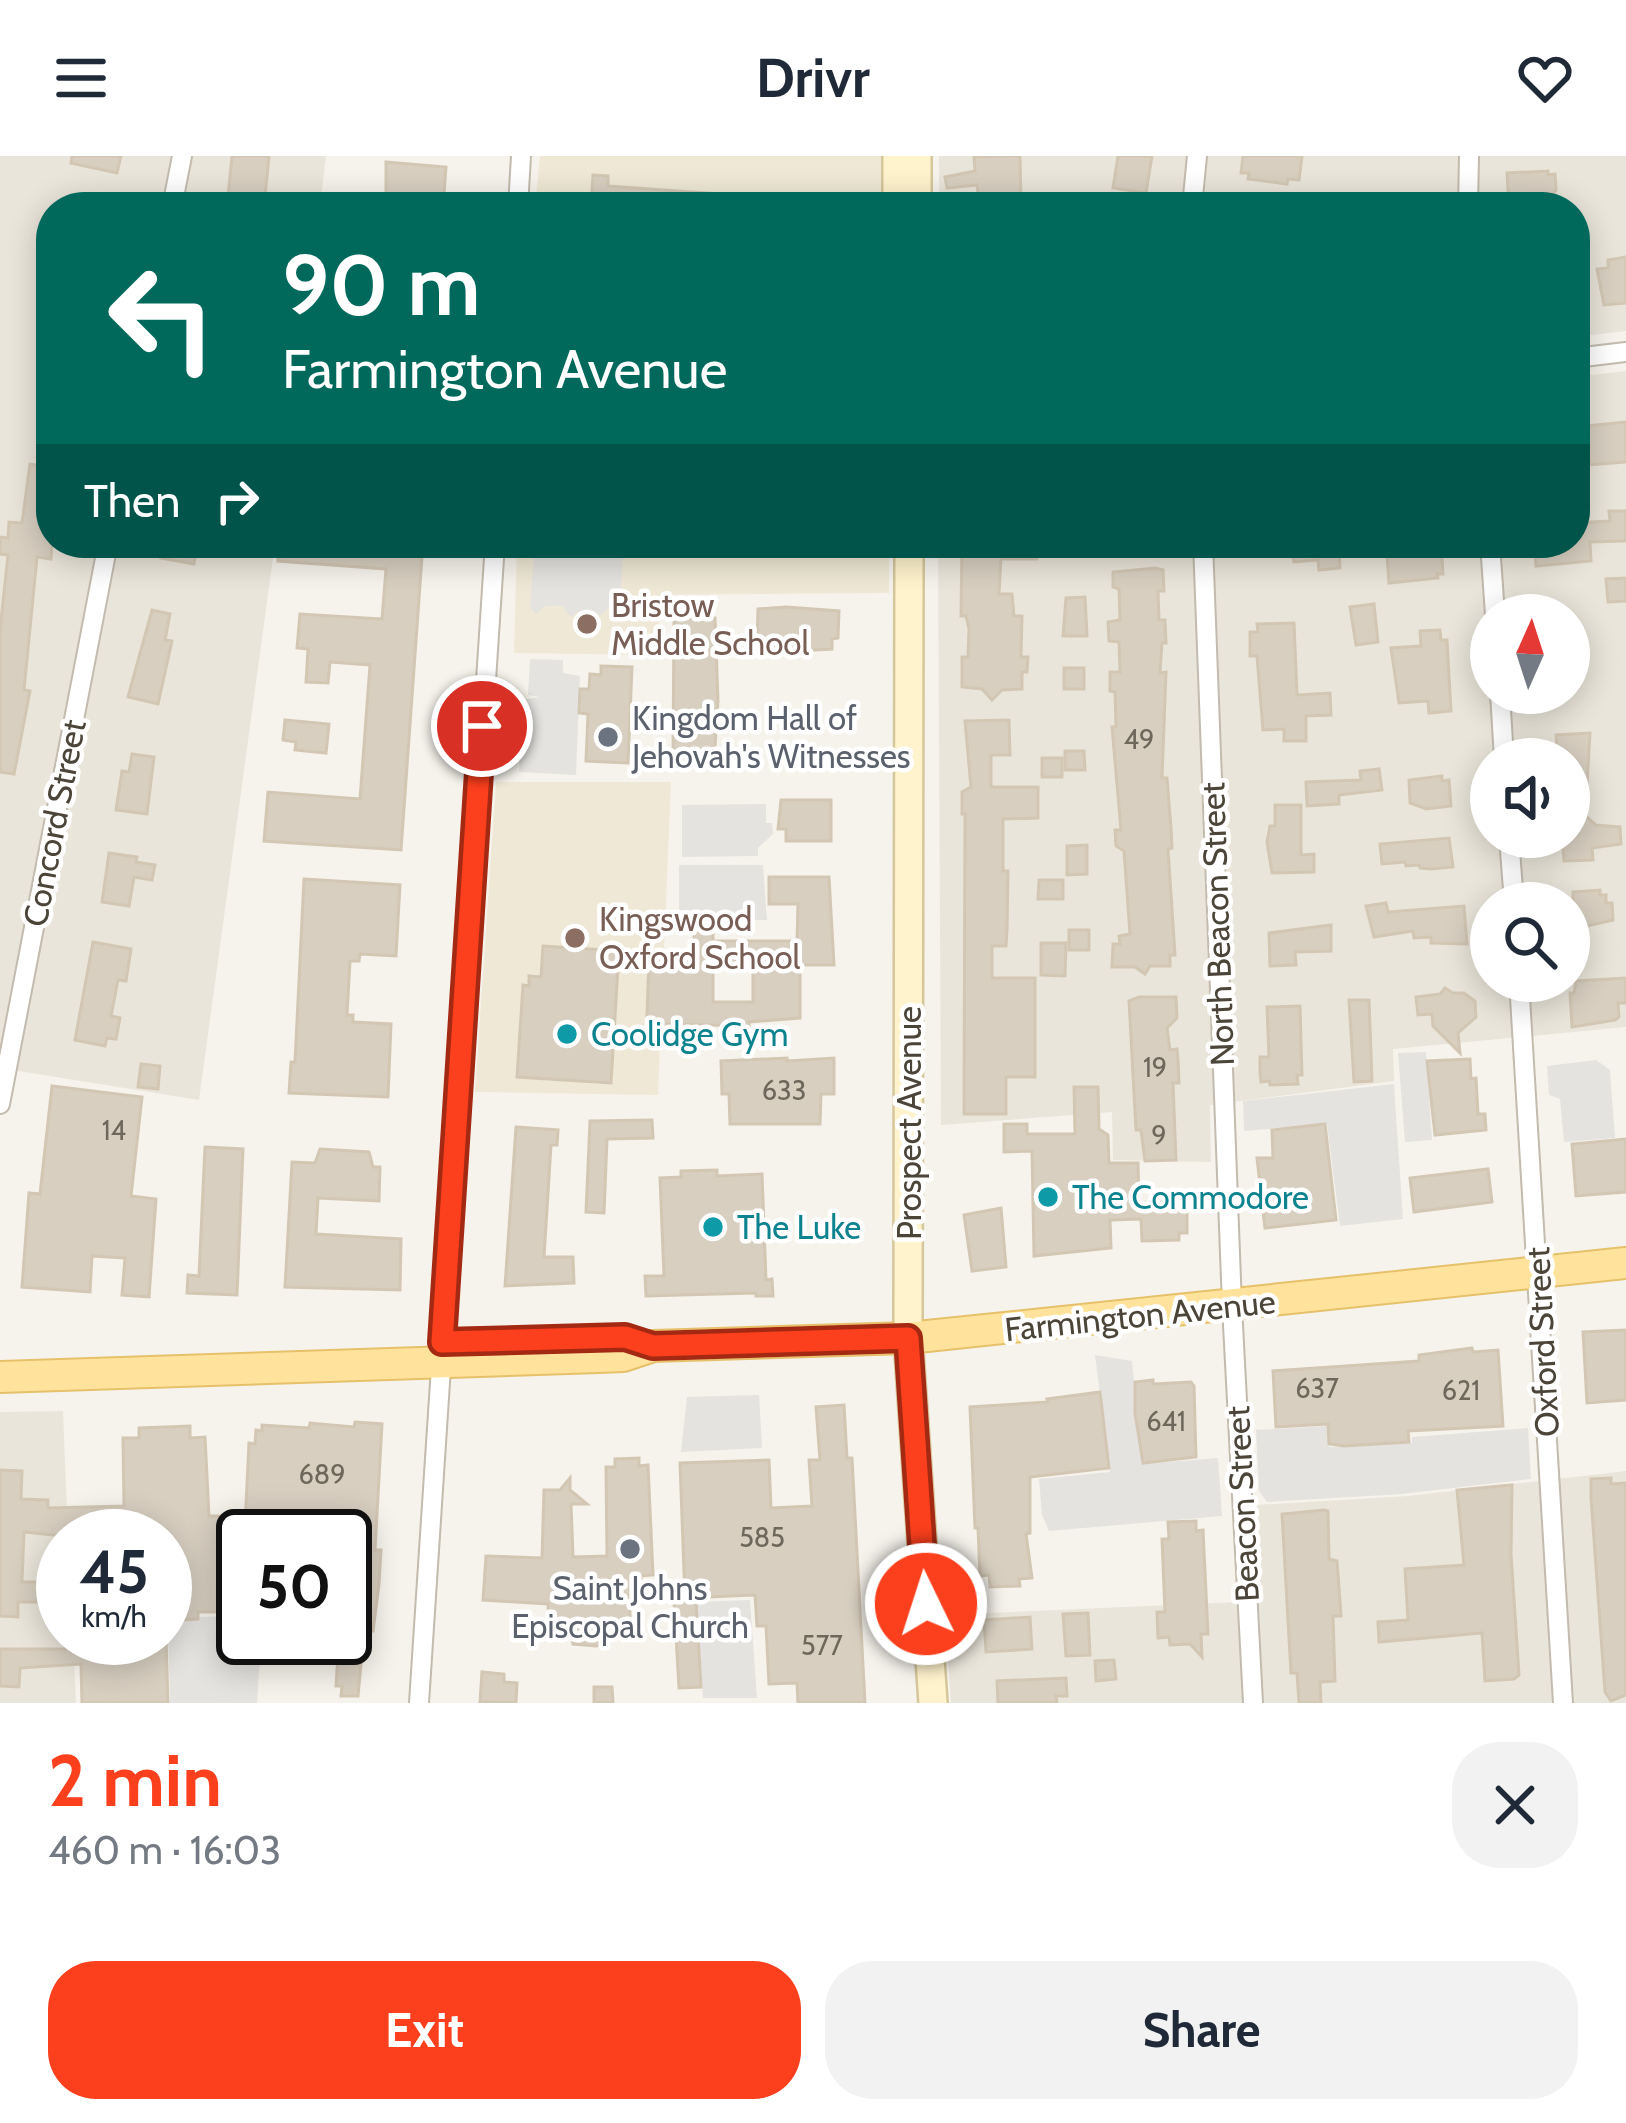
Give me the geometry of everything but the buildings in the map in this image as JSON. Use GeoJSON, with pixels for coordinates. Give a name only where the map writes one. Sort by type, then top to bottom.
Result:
{"type":"FeatureCollection","features":[{"type":"Feature","properties":{"kind":"main road"},"geometry":{"type":"LineString","coordinates":[[898,156],[898,192]]}},
{"type":"Feature","properties":{"kind":"main road"},"geometry":{"type":"LineString","coordinates":[[917,156],[917,192]]}},
{"type":"Feature","properties":{"kind":"main road","name":"Prospect Avenue"},"geometry":{"type":"LineString","coordinates":[[909,558],[908,1338],[933,1703]]}},
{"type":"Feature","properties":{"kind":"main road","name":"Farmington Avenue"},"geometry":{"type":"LineString","coordinates":[[0,1356],[441,1352],[623,1356],[653,1346],[908,1338],[1626,1262]]}},
{"type":"Feature","properties":{"kind":"main road","name":"Farmington Avenue"},"geometry":{"type":"LineString","coordinates":[[0,1377],[441,1352]]}},
{"type":"Feature","properties":{"kind":"street"},"geometry":{"type":"LineString","coordinates":[[175,192],[182,156]]}},
{"type":"Feature","properties":{"kind":"street"},"geometry":{"type":"LineString","coordinates":[[519,192],[521,156]]}},
{"type":"Feature","properties":{"kind":"street"},"geometry":{"type":"LineString","coordinates":[[1193,192],[1197,156]]}},
{"type":"Feature","properties":{"kind":"street"},"geometry":{"type":"LineString","coordinates":[[1468,156],[1468,192]]}},
{"type":"Feature","properties":{"kind":"street"},"geometry":{"type":"LineString","coordinates":[[1590,356],[1626,352]]}},
{"type":"Feature","properties":{"kind":"street","name":"Concord Street"},"geometry":{"type":"LineString","coordinates":[[0,1104],[105,558]]}},
{"type":"Feature","properties":{"kind":"street"},"geometry":{"type":"LineString","coordinates":[[419,1703],[494,558]]}},
{"type":"Feature","properties":{"kind":"street","name":"North Beacon Street"},"geometry":{"type":"LineString","coordinates":[[1204,558],[1232,1306]]}},
{"type":"Feature","properties":{"kind":"street"},"geometry":{"type":"LineString","coordinates":[[1491,558],[1494,594]]}},
{"type":"Feature","properties":{"kind":"street","name":"Oxford Street"},"geometry":{"type":"LineString","coordinates":[[1520,1002],[1563,1703]]}},
{"type":"Feature","properties":{"kind":"street","name":"Beacon Street"},"geometry":{"type":"LineString","coordinates":[[1232,1306],[1253,1703]]}},
{"type":"Feature","properties":{"kind":"shaded area"},"geometry":{"type":"Polygon","coordinates":[[[0,156],[326,156],[322,192],[36,192],[36,558],[273,558],[199,1100],[0,1068],[0,156]]]}},
{"type":"Feature","properties":{"kind":"shaded area"},"geometry":{"type":"Polygon","coordinates":[[[540,156],[889,156],[889,192],[536,192],[540,156]]]}},
{"type":"Feature","properties":{"kind":"shaded area"},"geometry":{"type":"Polygon","coordinates":[[[939,156],[1626,156],[1626,331],[1590,335],[1590,192],[939,192],[939,156]]]}},
{"type":"Feature","properties":{"kind":"shaded area"},"geometry":{"type":"Polygon","coordinates":[[[1626,371],[1626,1027],[1393,1049],[1394,1081],[1210,1105],[1211,1162],[1113,1160],[1112,1112],[941,1125],[938,558],[1590,558],[1590,375],[1626,371]]]}},
{"type":"Feature","properties":{"kind":"shaded area","name":"Bristow Middle School"},"geometry":{"type":"Polygon","coordinates":[[[517,558],[889,558],[889,593],[661,595],[656,655],[514,653],[517,558]]]}},
{"type":"Feature","properties":{"kind":"shaded area"},"geometry":{"type":"Polygon","coordinates":[[[534,558],[623,558],[620,598],[601,615],[577,612],[571,617],[562,606],[545,606],[536,614],[530,607],[534,558]]]}},
{"type":"Feature","properties":{"kind":"shaded area"},"geometry":{"type":"Polygon","coordinates":[[[530,659],[563,660],[563,673],[580,676],[576,775],[519,772],[522,700],[539,697],[528,695],[530,659]]]}},
{"type":"Feature","properties":{"kind":"shaded area","name":"Kingswood Oxford School"},"geometry":{"type":"Polygon","coordinates":[[[496,782],[671,782],[658,1095],[475,1092],[496,782]]]}},
{"type":"Feature","properties":{"kind":"shaded area"},"geometry":{"type":"Polygon","coordinates":[[[766,804],[766,823],[772,823],[773,834],[758,848],[758,856],[682,857],[682,805],[766,804]]]}},
{"type":"Feature","properties":{"kind":"shaded area"},"geometry":{"type":"Polygon","coordinates":[[[679,865],[763,865],[767,920],[679,920],[679,865]]]}},
{"type":"Feature","properties":{"kind":"shaded area"},"geometry":{"type":"Polygon","coordinates":[[[1426,1052],[1432,1140],[1405,1142],[1398,1053],[1426,1052]]]}},
{"type":"Feature","properties":{"kind":"shaded area"},"geometry":{"type":"Polygon","coordinates":[[[1596,1060],[1610,1070],[1615,1138],[1564,1142],[1560,1099],[1549,1095],[1547,1066],[1596,1060]]]}},
{"type":"Feature","properties":{"kind":"shaded area"},"geometry":{"type":"Polygon","coordinates":[[[1394,1084],[1403,1219],[1340,1226],[1327,1124],[1244,1131],[1243,1101],[1394,1084]]]}},
{"type":"Feature","properties":{"kind":"shaded area"},"geometry":{"type":"Polygon","coordinates":[[[1095,1355],[1132,1361],[1142,1464],[1218,1458],[1222,1516],[1049,1531],[1042,1515],[1039,1479],[1110,1472],[1095,1355]]]}},
{"type":"Feature","properties":{"kind":"shaded area"},"geometry":{"type":"Polygon","coordinates":[[[759,1395],[762,1448],[681,1452],[687,1397],[759,1395]]]}},
{"type":"Feature","properties":{"kind":"shaded area"},"geometry":{"type":"Polygon","coordinates":[[[63,1411],[67,1509],[36,1509],[36,1665],[74,1665],[76,1703],[0,1703],[0,1412],[63,1411]]]}},
{"type":"Feature","properties":{"kind":"shaded area"},"geometry":{"type":"Polygon","coordinates":[[[1327,1426],[1329,1447],[1412,1443],[1412,1437],[1528,1428],[1531,1479],[1402,1494],[1267,1502],[1259,1491],[1256,1430],[1327,1426]]]}},
{"type":"Feature","properties":{"kind":"shaded area"},"geometry":{"type":"Polygon","coordinates":[[[1626,1471],[1626,1703],[951,1703],[945,1615],[1261,1601],[1256,1505],[1408,1496],[1626,1471]]]}},
{"type":"Feature","properties":{"kind":"shaded area"},"geometry":{"type":"Polygon","coordinates":[[[750,1600],[757,1698],[703,1698],[697,1602],[750,1600]]]}},
{"type":"Feature","properties":{"kind":"shaded area"},"geometry":{"type":"Polygon","coordinates":[[[216,1616],[216,1665],[259,1665],[257,1703],[170,1703],[169,1665],[192,1665],[192,1619],[216,1616]]]}},
{"type":"Feature","properties":{"kind":"place","name":"Bristow Middle School"},"geometry":{"type":"Point","coordinates":[587,624]}},
{"type":"Feature","properties":{"kind":"place","name":"Kingdom Hall of Jehovah's Witnesses"},"geometry":{"type":"Point","coordinates":[608,737]}},
{"type":"Feature","properties":{"kind":"place","name":"Kingswood Oxford School"},"geometry":{"type":"Point","coordinates":[575,938]}},
{"type":"Feature","properties":{"kind":"place","name":"Coolidge Gym"},"geometry":{"type":"Point","coordinates":[567,1034]}},
{"type":"Feature","properties":{"kind":"place","name":"The Commodore"},"geometry":{"type":"Point","coordinates":[1048,1197]}},
{"type":"Feature","properties":{"kind":"place","name":"The Luke"},"geometry":{"type":"Point","coordinates":[713,1227]}},
{"type":"Feature","properties":{"kind":"place","name":"Saint Johns Episcopal Church"},"geometry":{"type":"Point","coordinates":[630,1549]}},
{"type":"Feature","properties":{"kind":"route"},"geometry":{"type":"LineString","coordinates":[[482,726],[442,1342],[625,1337],[653,1346],[908,1338],[926,1604]]}}]}
